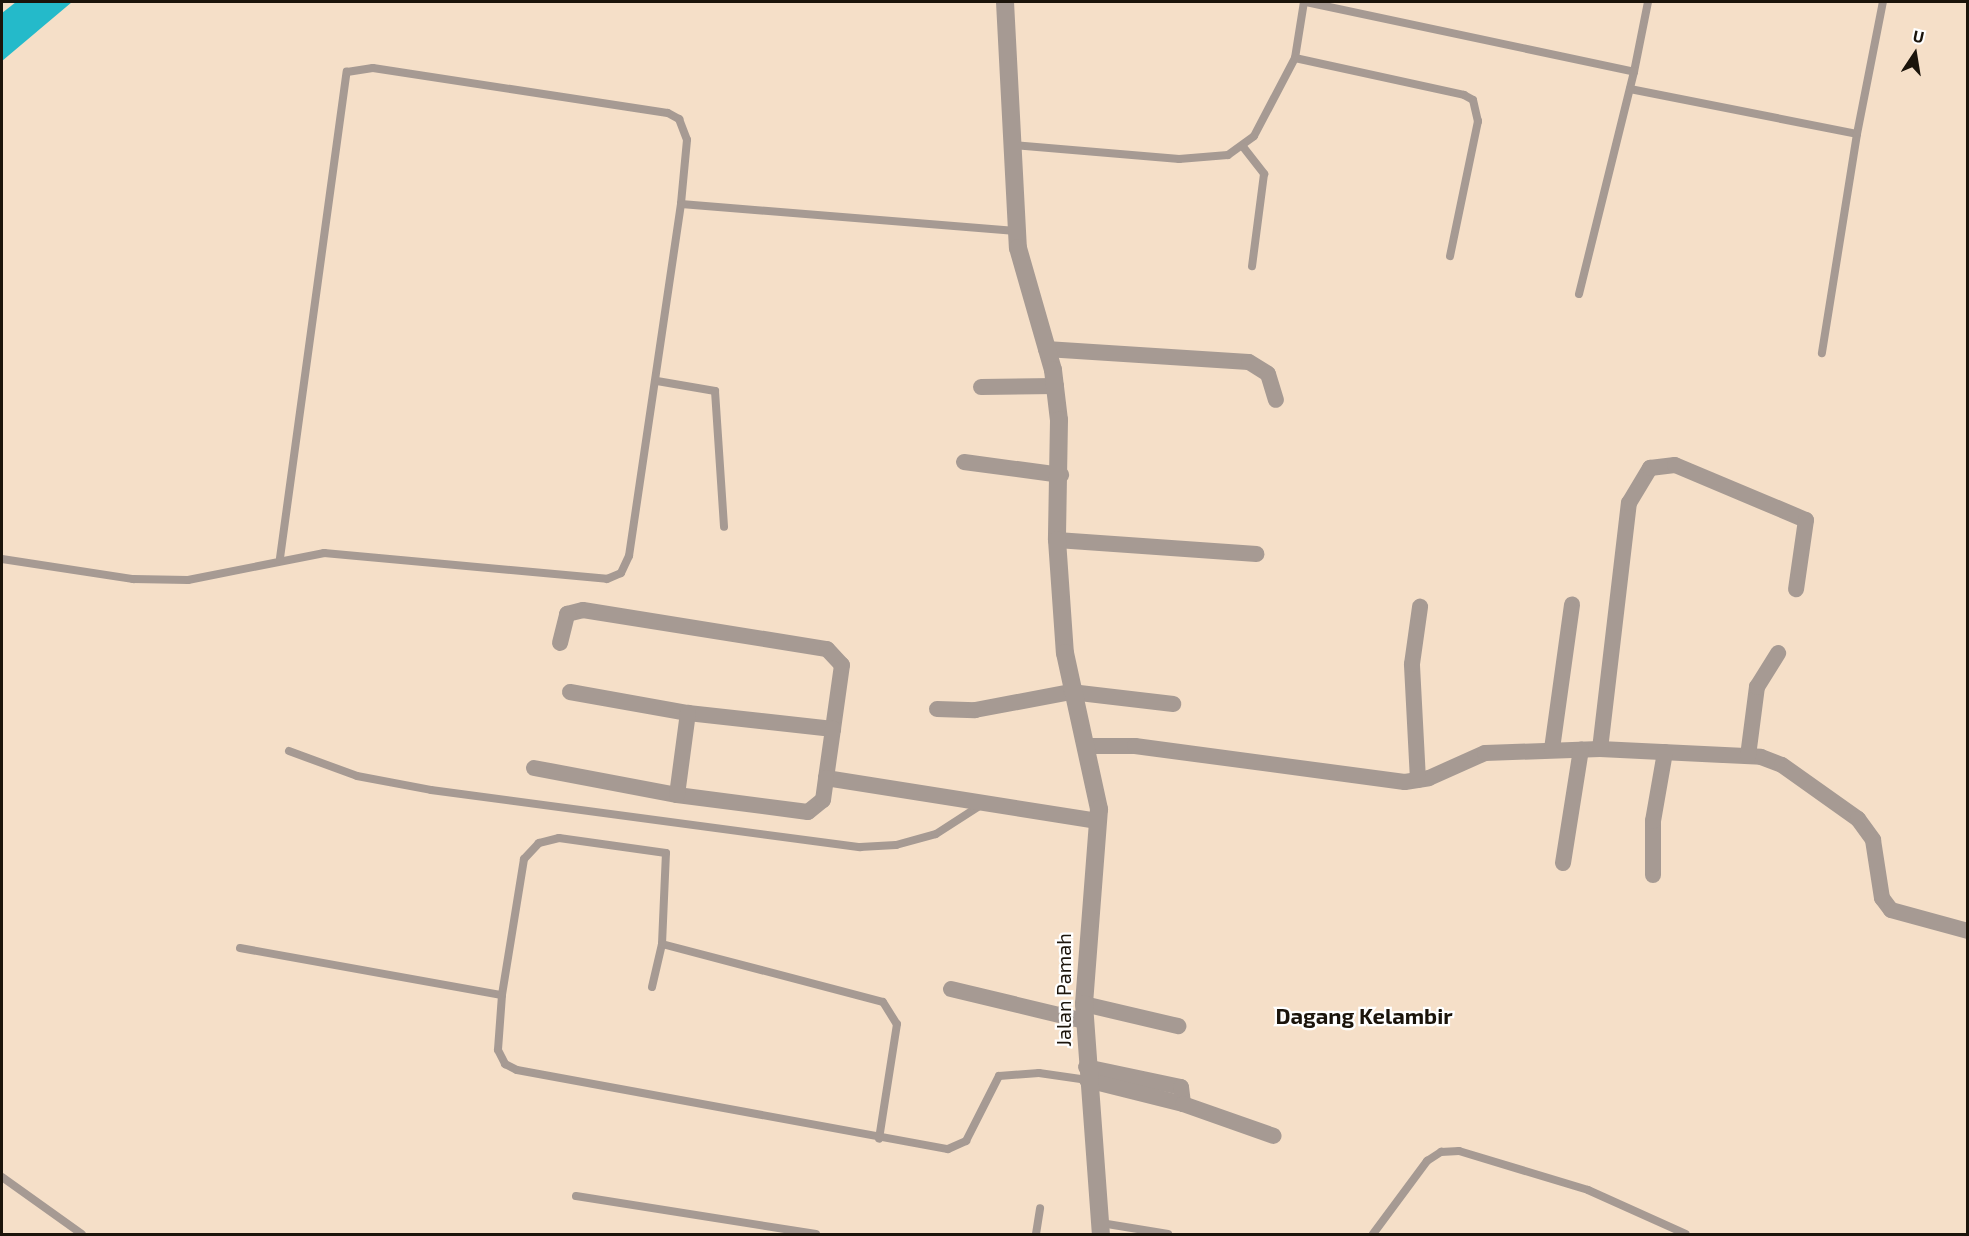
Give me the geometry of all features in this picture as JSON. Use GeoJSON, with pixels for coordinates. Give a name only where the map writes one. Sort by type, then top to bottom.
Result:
{"type":"FeatureCollection","features":[{"type":"Feature","properties":{"kind":"street","name":"Jalan Pamah"},"geometry":{"type":"LineString","coordinates":[[1005,2],[1014,145],[1016,231],[1056,386],[1061,475],[1057,540],[1071,692],[1085,747],[1098,821],[1084,1012],[1086,1073],[1101,1229]]}},
{"type":"Feature","properties":{"kind":"street"},"geometry":{"type":"LineString","coordinates":[[1046,349],[1249,362],[1268,374],[1276,400]]}},
{"type":"Feature","properties":{"kind":"street"},"geometry":{"type":"LineString","coordinates":[[981,387],[1056,386]]}},
{"type":"Feature","properties":{"kind":"street"},"geometry":{"type":"LineString","coordinates":[[964,462],[1061,475]]}},
{"type":"Feature","properties":{"kind":"street"},"geometry":{"type":"LineString","coordinates":[[1600,749],[1629,503],[1650,468],[1675,465],[1806,520],[1796,589]]}},
{"type":"Feature","properties":{"kind":"street"},"geometry":{"type":"LineString","coordinates":[[1057,540],[1257,554]]}},
{"type":"Feature","properties":{"kind":"street"},"geometry":{"type":"LineString","coordinates":[[1552,749],[1572,603]]}},
{"type":"Feature","properties":{"kind":"street"},"geometry":{"type":"LineString","coordinates":[[1418,780],[1412,664],[1420,607]]}},
{"type":"Feature","properties":{"kind":"street"},"geometry":{"type":"LineString","coordinates":[[534,768],[677,795],[808,812],[823,800],[842,665],[828,649],[583,610],[567,614],[560,643]]}},
{"type":"Feature","properties":{"kind":"street"},"geometry":{"type":"LineString","coordinates":[[1748,756],[1757,687],[1778,653]]}},
{"type":"Feature","properties":{"kind":"street"},"geometry":{"type":"LineString","coordinates":[[570,692],[688,713],[833,729]]}},
{"type":"Feature","properties":{"kind":"street"},"geometry":{"type":"LineString","coordinates":[[937,709],[975,710],[1071,692],[1173,704]]}},
{"type":"Feature","properties":{"kind":"street"},"geometry":{"type":"LineString","coordinates":[[677,795],[688,713]]}},
{"type":"Feature","properties":{"kind":"street"},"geometry":{"type":"LineString","coordinates":[[1085,747],[1123,745],[1418,780],[1485,753],[1600,749],[1748,756],[1782,765],[1858,819],[1873,840],[1882,898],[1891,910],[1968,931]]}},
{"type":"Feature","properties":{"kind":"street"},"geometry":{"type":"LineString","coordinates":[[1563,863],[1581,749]]}},
{"type":"Feature","properties":{"kind":"street"},"geometry":{"type":"LineString","coordinates":[[1653,875],[1653,821],[1665,752]]}},
{"type":"Feature","properties":{"kind":"street"},"geometry":{"type":"LineString","coordinates":[[826,778],[1098,821]]}},
{"type":"Feature","properties":{"kind":"street"},"geometry":{"type":"LineString","coordinates":[[951,989],[1178,1026]]}},
{"type":"Feature","properties":{"kind":"street"},"geometry":{"type":"LineString","coordinates":[[1086,1073],[1274,1136]]}},
{"type":"Feature","properties":{"kind":"lane"},"geometry":{"type":"LineString","coordinates":[[1014,145],[1179,159],[1228,155],[1244,148],[1295,58],[1305,2],[1634,72]]}},
{"type":"Feature","properties":{"kind":"lane"},"geometry":{"type":"LineString","coordinates":[[1579,294],[1630,89],[1648,2]]}},
{"type":"Feature","properties":{"kind":"lane"},"geometry":{"type":"LineString","coordinates":[[1822,353],[1857,134],[1883,2]]}},
{"type":"Feature","properties":{"kind":"lane"},"geometry":{"type":"LineString","coordinates":[[1295,58],[1473,100],[1478,121],[1450,256]]}},
{"type":"Feature","properties":{"kind":"lane"},"geometry":{"type":"LineString","coordinates":[[2,559],[134,579],[188,580],[280,558],[324,553],[607,579],[621,573],[657,381],[681,204],[687,140],[679,119],[668,113],[373,68],[347,72],[280,558]]}},
{"type":"Feature","properties":{"kind":"lane"},"geometry":{"type":"LineString","coordinates":[[1630,89],[1857,134]]}},
{"type":"Feature","properties":{"kind":"lane"},"geometry":{"type":"LineString","coordinates":[[1244,148],[1264,174],[1251,266]]}},
{"type":"Feature","properties":{"kind":"lane"},"geometry":{"type":"LineString","coordinates":[[681,204],[1016,231]]}},
{"type":"Feature","properties":{"kind":"lane"},"geometry":{"type":"LineString","coordinates":[[657,381],[715,391],[724,527]]}},
{"type":"Feature","properties":{"kind":"lane"},"geometry":{"type":"LineString","coordinates":[[289,751],[357,776],[431,790],[860,847],[896,845],[936,834],[985,803]]}},
{"type":"Feature","properties":{"kind":"lane"},"geometry":{"type":"LineString","coordinates":[[652,987],[662,944],[666,853],[559,838],[540,843],[524,859],[502,995],[498,1050],[505,1064],[517,1070],[879,1139],[958,1147],[999,1076],[1086,1073]]}},
{"type":"Feature","properties":{"kind":"lane"},"geometry":{"type":"LineString","coordinates":[[662,944],[883,1002],[897,1024],[879,1139]]}},
{"type":"Feature","properties":{"kind":"lane"},"geometry":{"type":"LineString","coordinates":[[240,948],[502,995]]}},
{"type":"Feature","properties":{"kind":"lane"},"geometry":{"type":"LineString","coordinates":[[1373,1234],[1427,1161],[1441,1152],[1460,1151],[1587,1190],[1686,1234]]}},
{"type":"Feature","properties":{"kind":"lane"},"geometry":{"type":"LineString","coordinates":[[2,1178],[82,1234]]}},
{"type":"Feature","properties":{"kind":"lane"},"geometry":{"type":"LineString","coordinates":[[576,1196],[816,1234]]}},
{"type":"Feature","properties":{"kind":"lane"},"geometry":{"type":"LineString","coordinates":[[1036,1234],[1040,1208]]}},
{"type":"Feature","properties":{"kind":"lane"},"geometry":{"type":"LineString","coordinates":[[1101,1229],[1168,1234]]}},
{"type":"Feature","properties":{"kind":"water"},"geometry":{"type":"Polygon","coordinates":[[[16,2],[72,2],[2,61],[2,13],[16,2]]]}},
{"type":"Feature","properties":{"kind":"district","name":"Dagang Kelambir"},"geometry":{"type":"Point","coordinates":[1364,1016]}}]}
